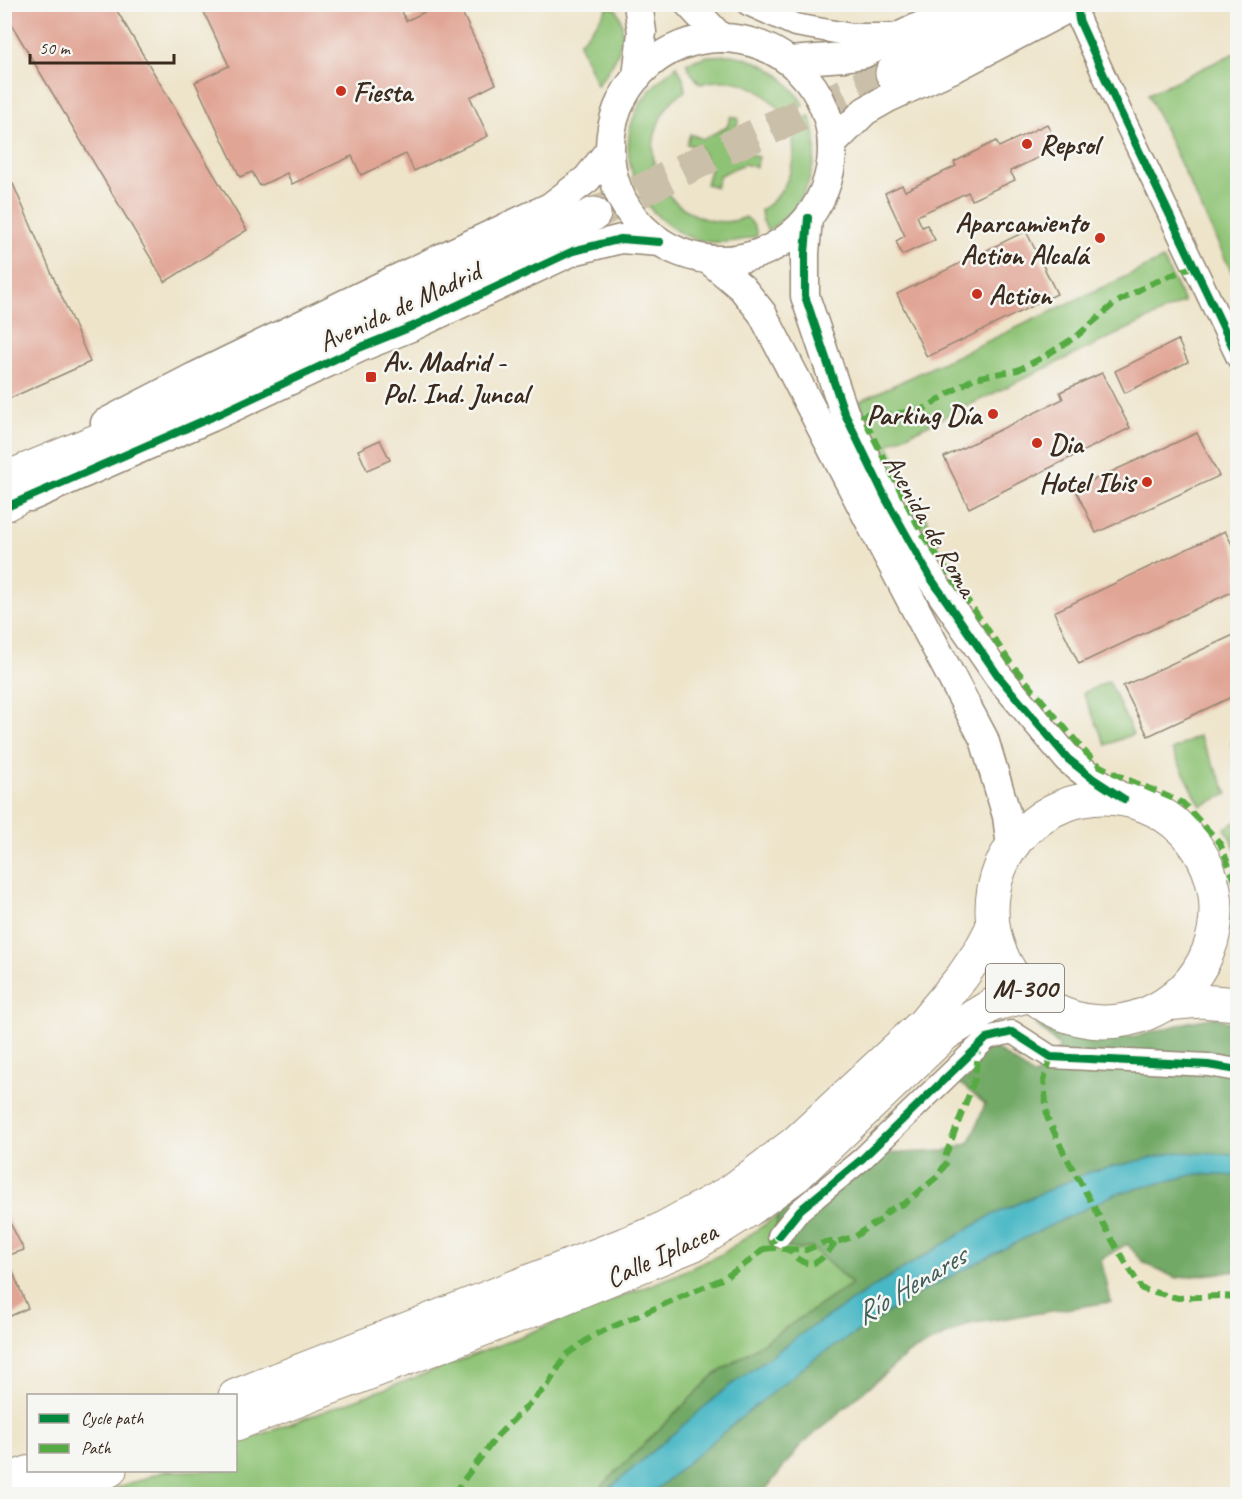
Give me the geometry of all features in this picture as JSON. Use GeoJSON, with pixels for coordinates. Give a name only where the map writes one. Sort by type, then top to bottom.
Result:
{"type":"FeatureCollection","features":[{"type":"Feature","properties":{"kind":"main road"},"geometry":{"type":"LineString","coordinates":[[892,73],[1031,4]]}},
{"type":"Feature","properties":{"kind":"main road","name":"Avenida de Madrid"},"geometry":{"type":"LineString","coordinates":[[4,506],[203,398],[594,214]]}},
{"type":"Feature","properties":{"kind":"main road","name":"Avenida de Madrid"},"geometry":{"type":"LineString","coordinates":[[4,477],[203,398]]}},
{"type":"Feature","properties":{"kind":"main road","name":"M-300"},"geometry":{"type":"LineString","coordinates":[[1238,919],[1215,888],[1204,856],[1184,829],[1156,810],[1124,799],[1081,800],[1041,816],[1011,847],[994,885],[993,926],[1000,952],[1013,976],[1031,995],[1062,1014],[1097,1022],[1134,1018],[1166,1004],[1200,1001],[1238,1004]]}},
{"type":"Feature","properties":{"kind":"main road","name":"M-300"},"geometry":{"type":"LineString","coordinates":[[1166,1004],[1198,973],[1215,932],[1215,888]]}},
{"type":"Feature","properties":{"kind":"main road","name":"Calle Iplacea"},"geometry":{"type":"LineString","coordinates":[[237,1394],[658,1231],[732,1191],[795,1143],[924,1023],[962,977],[980,951],[993,926]]}},
{"type":"Feature","properties":{"kind":"main road","name":"Calle Iplacea"},"geometry":{"type":"LineString","coordinates":[[237,1424],[541,1307],[695,1244],[749,1210],[796,1176],[945,1034],[992,1005],[1031,995]]}},
{"type":"Feature","properties":{"kind":"main road"},"geometry":{"type":"LineString","coordinates":[[4,1481],[30,1472]]}},
{"type":"Feature","properties":{"kind":"main road"},"geometry":{"type":"LineString","coordinates":[[45,1494],[105,1472]]}},
{"type":"Feature","properties":{"kind":"street"},"geometry":{"type":"LineString","coordinates":[[637,77],[642,32],[638,4]]}},
{"type":"Feature","properties":{"kind":"street"},"geometry":{"type":"LineString","coordinates":[[748,4],[795,25],[852,35],[903,35]]}},
{"type":"Feature","properties":{"kind":"street"},"geometry":{"type":"LineString","coordinates":[[789,61],[862,54],[966,4]]}},
{"type":"Feature","properties":{"kind":"street"},"geometry":{"type":"LineString","coordinates":[[832,144],[865,111],[958,66],[1076,4],[1079,20],[1115,100],[1238,358]]}},
{"type":"Feature","properties":{"kind":"street"},"geometry":{"type":"LineString","coordinates":[[695,8],[721,38]]}},
{"type":"Feature","properties":{"kind":"street","name":"M-300"},"geometry":{"type":"LineString","coordinates":[[721,38],[757,44],[789,61],[812,84],[826,113],[832,144],[831,171],[822,196],[808,218],[781,243],[746,258],[709,260],[684,254],[660,242],[633,218],[616,186],[609,151],[612,124],[622,99],[637,77],[661,56],[689,43],[721,38]]}},
{"type":"Feature","properties":{"kind":"street","name":"M-300"},"geometry":{"type":"LineString","coordinates":[[4,477],[192,378],[550,207],[587,180],[609,151]]}},
{"type":"Feature","properties":{"kind":"street","name":"Avenida de Roma"},"geometry":{"type":"LineString","coordinates":[[808,218],[804,296],[844,412],[886,499],[930,577],[999,677],[1068,759],[1124,799]]}},
{"type":"Feature","properties":{"kind":"street","name":"M-300"},"geometry":{"type":"LineString","coordinates":[[4,506],[212,417],[573,251],[621,239],[660,242]]}},
{"type":"Feature","properties":{"kind":"street","name":"Avenida de Roma"},"geometry":{"type":"LineString","coordinates":[[709,260],[742,288],[762,313],[984,739],[1007,816],[1011,847]]}},
{"type":"Feature","properties":{"kind":"street"},"geometry":{"type":"LineString","coordinates":[[780,1236],[800,1210],[862,1159],[987,1038],[1012,1032],[1051,1057],[1208,1065],[1238,1070]]}},
{"type":"Feature","properties":{"kind":"green space"},"geometry":{"type":"Polygon","coordinates":[[[609,5],[617,10],[621,18],[621,41],[612,65],[597,85],[579,43],[609,5]]]}},
{"type":"Feature","properties":{"kind":"green space"},"geometry":{"type":"Polygon","coordinates":[[[1237,52],[1237,281],[1148,94],[1237,52]]]}},
{"type":"Feature","properties":{"kind":"green space"},"geometry":{"type":"Polygon","coordinates":[[[731,55],[752,60],[779,75],[804,105],[794,111],[782,113],[765,95],[746,85],[724,81],[700,84],[686,63],[708,56],[731,55]]]}},
{"type":"Feature","properties":{"kind":"green space"},"geometry":{"type":"Polygon","coordinates":[[[677,66],[683,78],[685,91],[674,99],[658,125],[653,144],[657,173],[637,186],[628,150],[633,118],[650,90],[677,66]]]}},
{"type":"Feature","properties":{"kind":"green space"},"geometry":{"type":"Polygon","coordinates":[[[731,116],[739,119],[735,131],[746,153],[759,157],[756,167],[744,164],[720,175],[716,187],[706,184],[710,170],[701,149],[687,144],[690,134],[703,139],[727,127],[731,116]]]}},
{"type":"Feature","properties":{"kind":"green space"},"geometry":{"type":"Polygon","coordinates":[[[809,116],[815,138],[811,174],[793,210],[768,231],[762,219],[761,210],[779,194],[790,174],[794,151],[791,128],[799,120],[809,116]]]}},
{"type":"Feature","properties":{"kind":"green space"},"geometry":{"type":"Polygon","coordinates":[[[664,189],[680,206],[701,217],[723,222],[746,217],[754,225],[757,236],[739,241],[722,242],[691,238],[665,222],[640,196],[652,190],[664,189]]]}},
{"type":"Feature","properties":{"kind":"green space"},"geometry":{"type":"Polygon","coordinates":[[[1163,259],[1184,302],[888,444],[939,542],[931,548],[862,411],[860,401],[1163,259]]]}},
{"type":"Feature","properties":{"kind":"green space"},"geometry":{"type":"Polygon","coordinates":[[[1109,681],[1133,734],[1106,745],[1083,693],[1109,681]]]}},
{"type":"Feature","properties":{"kind":"green space"},"geometry":{"type":"Polygon","coordinates":[[[1199,736],[1228,794],[1201,806],[1172,750],[1199,736]]]}},
{"type":"Feature","properties":{"kind":"green space"},"geometry":{"type":"Polygon","coordinates":[[[1237,821],[1237,852],[1225,828],[1237,821]]]}},
{"type":"Feature","properties":{"kind":"green space"},"geometry":{"type":"Polygon","coordinates":[[[1216,1017],[1237,1026],[1237,1271],[1176,1278],[1144,1263],[1127,1244],[1101,1259],[1111,1302],[969,1324],[909,1353],[801,1445],[762,1494],[594,1494],[713,1376],[852,1284],[811,1247],[795,1249],[783,1243],[776,1235],[777,1216],[857,1155],[945,1151],[970,1142],[985,1104],[956,1080],[990,1045],[1035,1076],[1060,1047],[1033,1021],[1042,1018],[1089,1037],[1134,1037],[1216,1017]]]}},
{"type":"Feature","properties":{"kind":"green space"},"geometry":{"type":"Polygon","coordinates":[[[777,1216],[776,1235],[811,1247],[852,1284],[713,1376],[594,1494],[100,1494],[162,1472],[237,1472],[237,1444],[438,1369],[671,1277],[722,1254],[777,1216]]]}},
{"type":"Feature","properties":{"kind":"water","name":"Río Henares"},"geometry":{"type":"Polygon","coordinates":[[[1177,1152],[1237,1155],[1237,1176],[1197,1174],[1115,1194],[1027,1237],[917,1294],[814,1359],[651,1494],[603,1494],[724,1390],[811,1327],[990,1216],[1089,1172],[1177,1152]]]}},
{"type":"Feature","properties":{"kind":"building"},"geometry":{"type":"Polygon","coordinates":[[[4,4],[113,4],[247,230],[165,282],[4,12],[4,4]]]}},
{"type":"Feature","properties":{"kind":"building","name":"Fiesta"},"geometry":{"type":"Polygon","coordinates":[[[200,4],[398,4],[406,21],[441,4],[458,4],[496,84],[470,97],[488,136],[414,171],[406,154],[361,175],[352,156],[292,184],[287,173],[260,186],[252,172],[240,177],[195,82],[229,66],[200,4]]]}},
{"type":"Feature","properties":{"kind":"building"},"geometry":{"type":"Polygon","coordinates":[[[1047,124],[1058,148],[1010,171],[1015,180],[972,200],[968,192],[917,216],[922,227],[927,225],[935,240],[902,255],[896,241],[905,236],[885,193],[902,185],[905,191],[956,166],[954,162],[996,141],[999,147],[1047,124]]]}},
{"type":"Feature","properties":{"kind":"building"},"geometry":{"type":"Polygon","coordinates":[[[13,184],[90,362],[4,401],[4,187],[13,184]]]}},
{"type":"Feature","properties":{"kind":"building","name":"Action"},"geometry":{"type":"Polygon","coordinates":[[[1026,231],[1057,294],[927,357],[897,294],[1026,231]]]}},
{"type":"Feature","properties":{"kind":"building"},"geometry":{"type":"Polygon","coordinates":[[[1178,340],[1188,362],[1125,393],[1115,371],[1178,340]]]}},
{"type":"Feature","properties":{"kind":"building","name":"Dia"},"geometry":{"type":"Polygon","coordinates":[[[1102,373],[1130,428],[969,508],[944,457],[1063,399],[1060,392],[1102,373]]]}},
{"type":"Feature","properties":{"kind":"building","name":"Hotel Ibis"},"geometry":{"type":"Polygon","coordinates":[[[1197,433],[1219,476],[1096,533],[1075,488],[1197,433]]]}},
{"type":"Feature","properties":{"kind":"building"},"geometry":{"type":"Polygon","coordinates":[[[380,440],[390,460],[367,470],[358,450],[380,440]]]}},
{"type":"Feature","properties":{"kind":"building"},"geometry":{"type":"Polygon","coordinates":[[[1225,531],[1238,556],[1238,589],[1079,664],[1054,612],[1225,531]]]}},
{"type":"Feature","properties":{"kind":"building"},"geometry":{"type":"Polygon","coordinates":[[[1238,633],[1238,694],[1148,736],[1123,686],[1238,633]]]}},
{"type":"Feature","properties":{"kind":"building"},"geometry":{"type":"Polygon","coordinates":[[[1238,741],[1238,759],[1230,744],[1238,741]]]}},
{"type":"Feature","properties":{"kind":"building"},"geometry":{"type":"Polygon","coordinates":[[[4,1211],[24,1250],[6,1256],[28,1308],[4,1319],[4,1211]]]}},
{"type":"Feature","properties":{"kind":"tunnel"},"geometry":{"type":"LineString","coordinates":[[594,214],[725,149],[892,73]]}},
{"type":"Feature","properties":{"kind":"marked path"},"geometry":{"type":"LineString","coordinates":[[1194,266],[1148,285],[1114,304],[1077,336],[1018,370],[974,378],[922,410],[863,416],[922,534],[1010,662],[1086,753],[1100,766],[1183,803],[1220,843],[1238,888]]}},
{"type":"Feature","properties":{"kind":"marked path"},"geometry":{"type":"LineString","coordinates":[[786,1249],[806,1250],[825,1242],[836,1242],[856,1236],[881,1220],[896,1206],[904,1204],[937,1177],[947,1162],[945,1157],[975,1079],[979,1045]]}},
{"type":"Feature","properties":{"kind":"marked path"},"geometry":{"type":"LineString","coordinates":[[1051,1057],[1044,1080],[1047,1117],[1117,1249],[1142,1289],[1178,1298],[1238,1297]]}},
{"type":"Feature","properties":{"kind":"marked path"},"geometry":{"type":"LineString","coordinates":[[453,1494],[498,1435],[548,1385],[566,1355],[594,1335],[724,1278],[751,1260],[779,1236]]}},
{"type":"Feature","properties":{"kind":"marked path"},"geometry":{"type":"LineString","coordinates":[[764,1249],[788,1250],[798,1259],[810,1264],[820,1260],[836,1242]]}},
{"type":"Feature","properties":{"kind":"cycle path"},"geometry":{"type":"LineString","coordinates":[[1077,4],[1079,20],[1120,111],[1238,358]]}},
{"type":"Feature","properties":{"kind":"cycle path"},"geometry":{"type":"LineString","coordinates":[[808,218],[805,296],[844,412],[886,499],[930,577],[999,677],[1068,759],[1124,799]]}},
{"type":"Feature","properties":{"kind":"cycle path"},"geometry":{"type":"LineString","coordinates":[[4,508],[212,417],[573,251],[621,239],[660,242]]}},
{"type":"Feature","properties":{"kind":"cycle path"},"geometry":{"type":"LineString","coordinates":[[779,1236],[800,1210],[862,1159],[987,1038],[1012,1032],[1051,1057],[1208,1065],[1238,1070]]}},
{"type":"Feature","properties":{"kind":"place","name":"Fiesta"},"geometry":{"type":"Point","coordinates":[341,91]}},
{"type":"Feature","properties":{"kind":"place","name":"Repsol"},"geometry":{"type":"Point","coordinates":[1027,144]}},
{"type":"Feature","properties":{"kind":"place","name":"Aparcamiento Action Alcalá"},"geometry":{"type":"Point","coordinates":[1100,238]}},
{"type":"Feature","properties":{"kind":"place","name":"Action"},"geometry":{"type":"Point","coordinates":[977,294]}},
{"type":"Feature","properties":{"kind":"place","name":"Av. Madrid - Pol. Ind. Juncal"},"geometry":{"type":"Point","coordinates":[371,377]}},
{"type":"Feature","properties":{"kind":"place","name":"Parking Día"},"geometry":{"type":"Point","coordinates":[993,414]}},
{"type":"Feature","properties":{"kind":"place","name":"Dia"},"geometry":{"type":"Point","coordinates":[1037,443]}},
{"type":"Feature","properties":{"kind":"place","name":"Hotel Ibis"},"geometry":{"type":"Point","coordinates":[1147,482]}}]}
